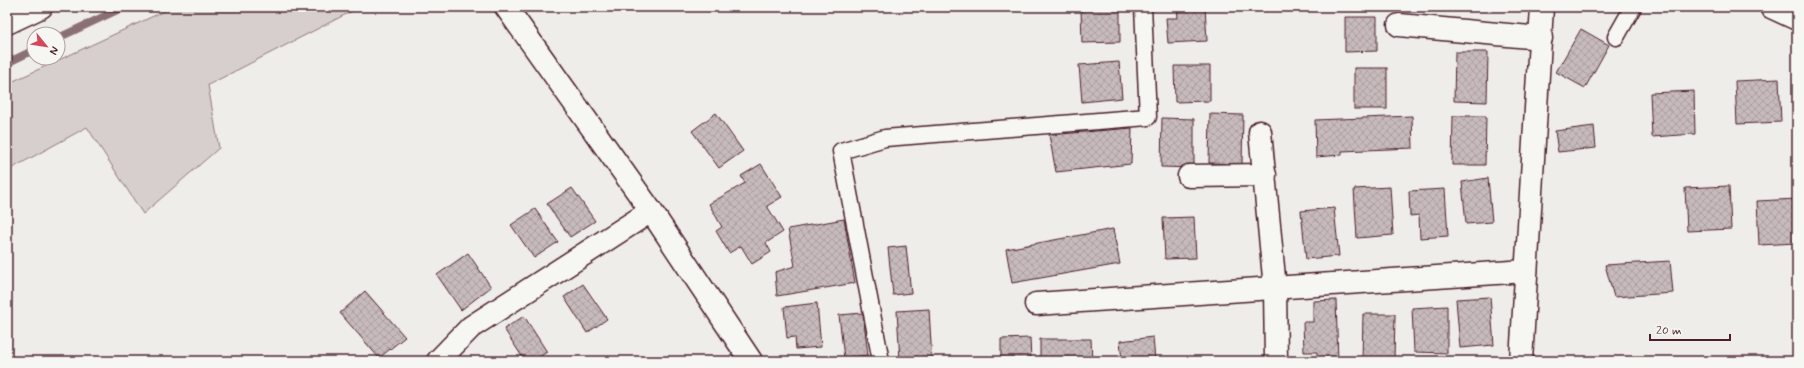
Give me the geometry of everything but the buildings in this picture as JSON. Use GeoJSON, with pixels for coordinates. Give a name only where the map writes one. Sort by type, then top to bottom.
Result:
{"type":"FeatureCollection","features":[{"type":"Feature","properties":{"kind":"main road"},"geometry":{"type":"LineString","coordinates":[[7,22],[41,7]]}},
{"type":"Feature","properties":{"kind":"main road"},"geometry":{"type":"LineString","coordinates":[[506,7],[651,211],[751,361]]}},
{"type":"Feature","properties":{"kind":"main road"},"geometry":{"type":"LineString","coordinates":[[1522,361],[1542,7]]}},
{"type":"Feature","properties":{"kind":"main road"},"geometry":{"type":"LineString","coordinates":[[1771,7],[1797,19]]}},
{"type":"Feature","properties":{"kind":"main road"},"geometry":{"type":"LineString","coordinates":[[1399,25],[1541,38]]}},
{"type":"Feature","properties":{"kind":"main road"},"geometry":{"type":"LineString","coordinates":[[1260,132],[1275,288],[1276,361]]}},
{"type":"Feature","properties":{"kind":"main road"},"geometry":{"type":"LineString","coordinates":[[1188,176],[1265,175]]}},
{"type":"Feature","properties":{"kind":"main road"},"geometry":{"type":"LineString","coordinates":[[438,361],[471,327],[651,211]]}},
{"type":"Feature","properties":{"kind":"main road"},"geometry":{"type":"LineString","coordinates":[[1036,304],[1526,271]]}},
{"type":"Feature","properties":{"kind":"lane"},"geometry":{"type":"LineString","coordinates":[[881,361],[841,151],[885,138],[1148,117],[1143,7]]}},
{"type":"Feature","properties":{"kind":"lane"},"geometry":{"type":"LineString","coordinates":[[1616,37],[1633,7]]}},
{"type":"Feature","properties":{"kind":"shaded area"},"geometry":{"type":"Polygon","coordinates":[[[173,7],[360,7],[208,85],[219,148],[143,214],[87,127],[7,171],[7,84],[46,66],[66,66],[66,57],[173,7]]]}},
{"type":"Feature","properties":{"kind":"waterway"},"geometry":{"type":"LineString","coordinates":[[66,34],[124,7]]}},
{"type":"Feature","properties":{"kind":"waterway"},"geometry":{"type":"LineString","coordinates":[[7,63],[26,54]]}}]}
